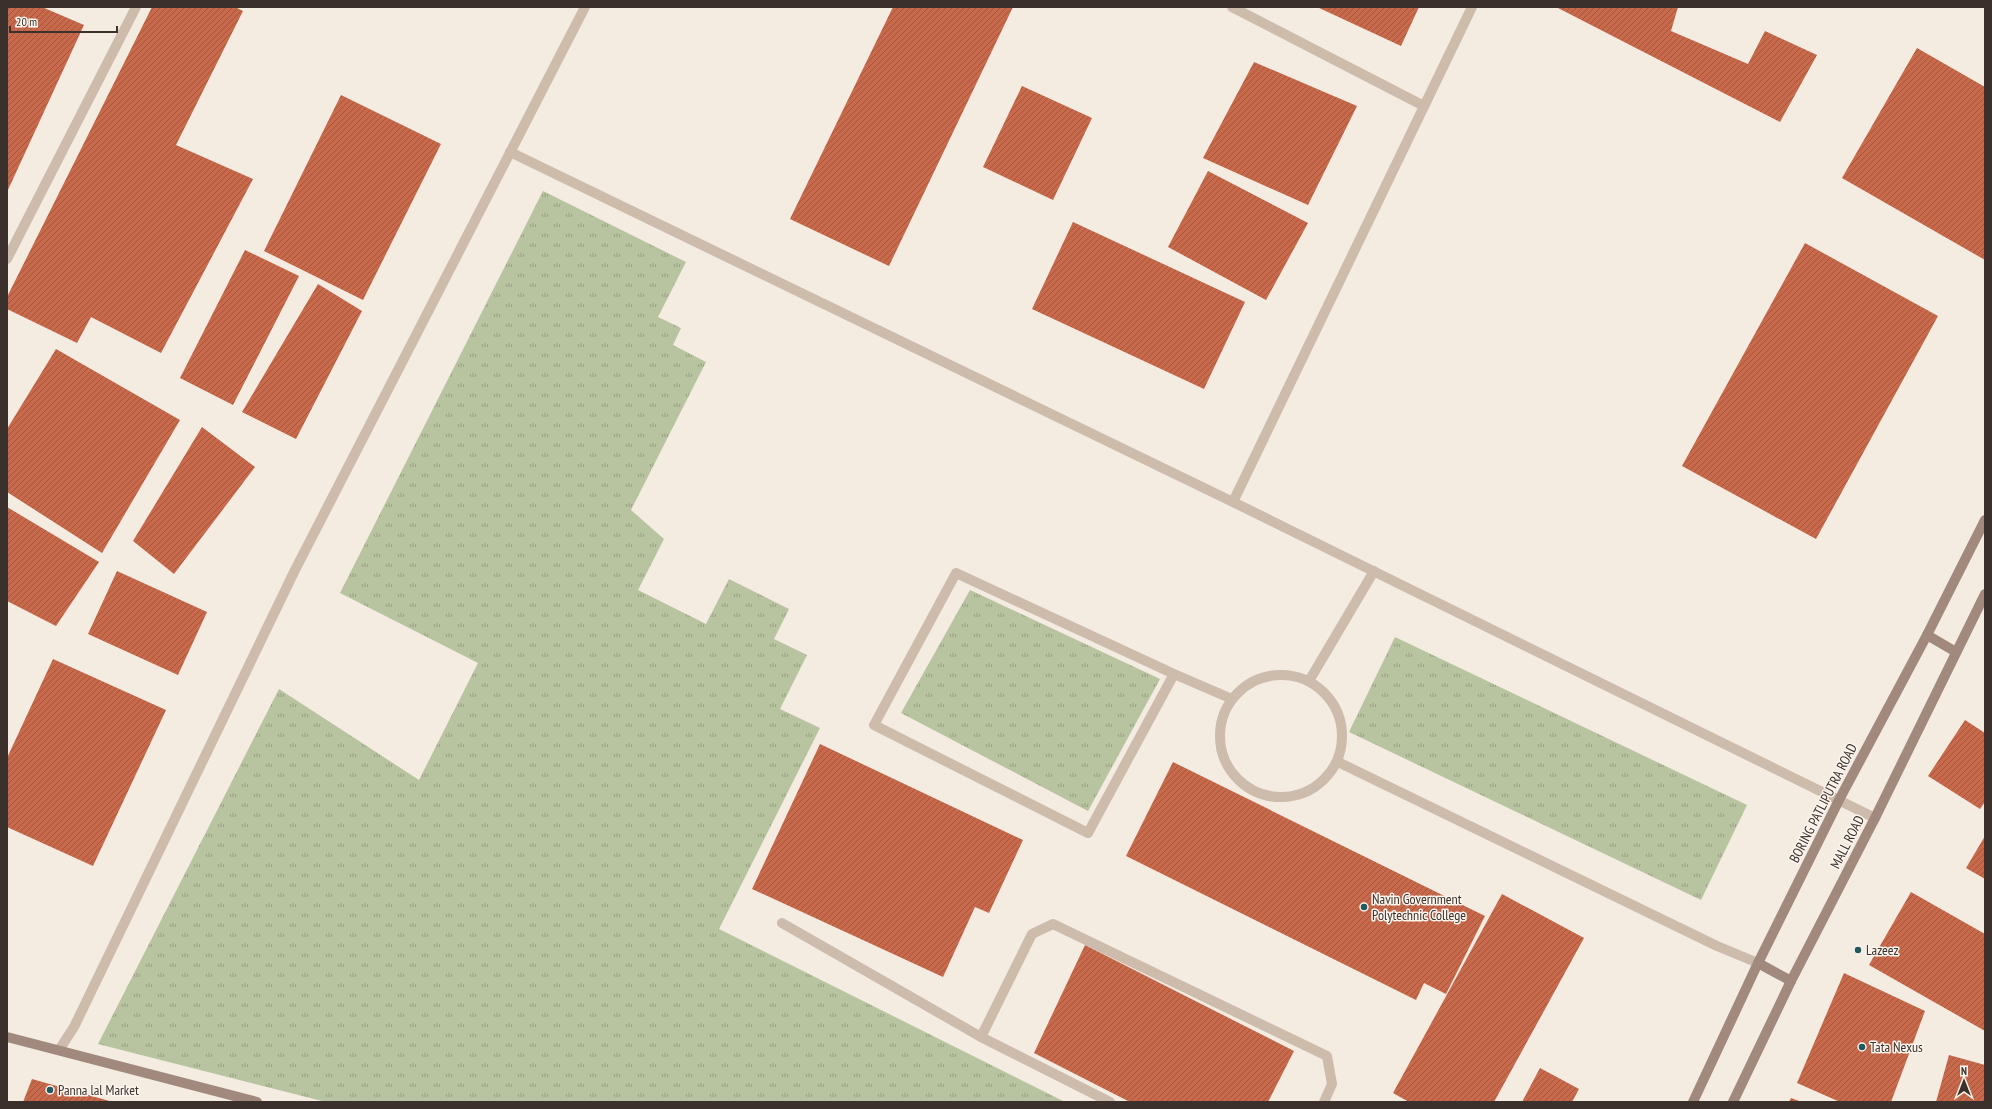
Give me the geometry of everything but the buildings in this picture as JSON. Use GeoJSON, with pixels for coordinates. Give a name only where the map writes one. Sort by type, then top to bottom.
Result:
{"type":"FeatureCollection","features":[{"type":"Feature","properties":{"kind":"street","name":"BORING PATLIPUTRA ROAD"},"geometry":{"type":"LineString","coordinates":[[1693,1102],[1758,963],[1839,800],[1927,635],[1985,520]]}},
{"type":"Feature","properties":{"kind":"street","name":"MALL ROAD"},"geometry":{"type":"LineString","coordinates":[[1733,1102],[1791,981],[1875,818],[1985,594]]}},
{"type":"Feature","properties":{"kind":"street"},"geometry":{"type":"LineString","coordinates":[[1927,635],[1956,652]]}},
{"type":"Feature","properties":{"kind":"street"},"geometry":{"type":"LineString","coordinates":[[1758,963],[1791,981]]}},
{"type":"Feature","properties":{"kind":"street"},"geometry":{"type":"LineString","coordinates":[[7,1037],[257,1102]]}},
{"type":"Feature","properties":{"kind":"lane"},"geometry":{"type":"LineString","coordinates":[[7,259],[136,7]]}},
{"type":"Feature","properties":{"kind":"lane"},"geometry":{"type":"LineString","coordinates":[[59,1050],[74,1027],[295,570],[585,7]]}},
{"type":"Feature","properties":{"kind":"lane"},"geometry":{"type":"LineString","coordinates":[[1232,7],[1424,106]]}},
{"type":"Feature","properties":{"kind":"lane"},"geometry":{"type":"LineString","coordinates":[[1233,502],[1472,7]]}},
{"type":"Feature","properties":{"kind":"lane"},"geometry":{"type":"LineString","coordinates":[[510,152],[1233,502],[1875,818]]}},
{"type":"Feature","properties":{"kind":"lane"},"geometry":{"type":"LineString","coordinates":[[1309,681],[1374,571]]}},
{"type":"Feature","properties":{"kind":"lane"},"geometry":{"type":"LineString","coordinates":[[1174,674],[1088,833],[874,725],[956,573],[1174,674],[1232,699]]}},
{"type":"Feature","properties":{"kind":"lane"},"geometry":{"type":"LineString","coordinates":[[1276,674],[1293,676],[1309,681],[1325,692],[1332,702],[1342,725],[1343,744],[1338,762],[1326,778],[1309,791],[1290,797],[1269,796],[1250,789],[1234,775],[1224,758],[1220,738],[1222,718],[1232,699],[1243,687],[1259,678],[1276,674]]}},
{"type":"Feature","properties":{"kind":"lane"},"geometry":{"type":"LineString","coordinates":[[1338,762],[1716,946],[1758,963]]}},
{"type":"Feature","properties":{"kind":"lane"},"geometry":{"type":"LineString","coordinates":[[782,923],[981,1037],[1110,1102]]}},
{"type":"Feature","properties":{"kind":"lane"},"geometry":{"type":"LineString","coordinates":[[981,1037],[1032,934],[1053,924],[1327,1056],[1332,1084],[1324,1102]]}},
{"type":"Feature","properties":{"kind":"green space"},"geometry":{"type":"Polygon","coordinates":[[[543,191],[686,262],[658,317],[681,328],[673,345],[706,362],[631,510],[664,539],[638,590],[706,624],[729,579],[789,609],[774,639],[807,655],[780,709],[820,728],[719,929],[1065,1102],[326,1102],[98,1044],[279,689],[419,780],[478,663],[340,593],[543,191]]]}},
{"type":"Feature","properties":{"kind":"green space"},"geometry":{"type":"Polygon","coordinates":[[[970,590],[1160,679],[1088,811],[901,713],[970,590]]]}},
{"type":"Feature","properties":{"kind":"green space"},"geometry":{"type":"Polygon","coordinates":[[[1395,637],[1747,805],[1701,900],[1349,732],[1395,637]]]}},
{"type":"Feature","properties":{"kind":"place","name":"Navin Government Polytechnic College"},"geometry":{"type":"Point","coordinates":[1364,907]}},
{"type":"Feature","properties":{"kind":"place","name":"Lazeez"},"geometry":{"type":"Point","coordinates":[1858,950]}},
{"type":"Feature","properties":{"kind":"place","name":"Tata Nexus"},"geometry":{"type":"Point","coordinates":[1862,1047]}},
{"type":"Feature","properties":{"kind":"place","name":"Panna lal Market"},"geometry":{"type":"Point","coordinates":[50,1090]}}]}
